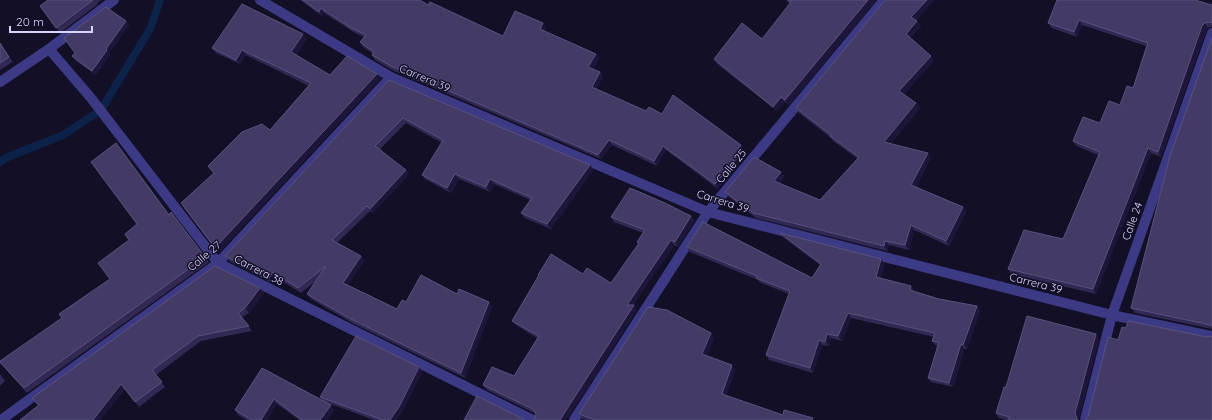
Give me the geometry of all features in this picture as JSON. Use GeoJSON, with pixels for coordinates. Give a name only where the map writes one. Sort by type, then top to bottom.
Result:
{"type":"FeatureCollection","features":[{"type":"Feature","properties":{"kind":"street"},"geometry":{"type":"LineString","coordinates":[[0,82],[49,49],[114,0]]}},
{"type":"Feature","properties":{"kind":"street","name":"Carrera 39"},"geometry":{"type":"LineString","coordinates":[[260,0],[391,77],[708,212],[1112,315],[1212,336]]}},
{"type":"Feature","properties":{"kind":"street","name":"Calle 25"},"geometry":{"type":"LineString","coordinates":[[574,420],[708,212],[884,0]]}},
{"type":"Feature","properties":{"kind":"street","name":"Calle 24"},"geometry":{"type":"LineString","coordinates":[[1085,420],[1112,315],[1212,33]]}},
{"type":"Feature","properties":{"kind":"street","name":"Carrera 38"},"geometry":{"type":"LineString","coordinates":[[49,49],[91,98],[218,262],[533,420]]}},
{"type":"Feature","properties":{"kind":"street","name":"Calle 27"},"geometry":{"type":"LineString","coordinates":[[2,420],[218,262],[391,77]]}},
{"type":"Feature","properties":{"kind":"building"},"geometry":{"type":"Polygon","coordinates":[[[48,0],[93,0],[56,28],[40,6],[48,0]]]}},
{"type":"Feature","properties":{"kind":"building"},"geometry":{"type":"Polygon","coordinates":[[[303,0],[420,0],[428,5],[430,2],[503,36],[515,11],[543,23],[540,29],[596,54],[588,67],[600,72],[592,87],[646,111],[649,107],[662,114],[673,95],[741,145],[738,149],[743,151],[715,184],[663,146],[654,161],[609,140],[598,155],[391,66],[372,55],[374,52],[360,42],[366,35],[351,28],[321,8],[319,12],[303,0]]]}},
{"type":"Feature","properties":{"kind":"building"},"geometry":{"type":"Polygon","coordinates":[[[788,0],[868,0],[785,100],[781,97],[773,107],[714,59],[742,23],[762,39],[791,2],[788,0]]]}},
{"type":"Feature","properties":{"kind":"building"},"geometry":{"type":"Polygon","coordinates":[[[885,0],[927,0],[911,17],[917,21],[906,34],[931,56],[899,91],[916,103],[884,142],[928,153],[911,185],[963,207],[946,241],[911,225],[905,245],[885,241],[884,246],[753,213],[725,192],[754,157],[781,172],[774,181],[820,200],[859,157],[830,136],[831,135],[796,108],[885,0]]]}},
{"type":"Feature","properties":{"kind":"building"},"geometry":{"type":"Polygon","coordinates":[[[1057,0],[1195,0],[1212,5],[1212,23],[1205,23],[1202,26],[1158,152],[1148,148],[1093,289],[1008,269],[1024,230],[1063,239],[1100,152],[1073,141],[1083,117],[1100,123],[1109,101],[1120,105],[1127,86],[1133,88],[1148,43],[1079,20],[1074,32],[1048,23],[1057,0]]]}},
{"type":"Feature","properties":{"kind":"building"},"geometry":{"type":"Polygon","coordinates":[[[242,4],[303,34],[291,52],[330,75],[347,56],[377,74],[215,248],[181,203],[214,173],[208,166],[242,132],[262,124],[270,130],[311,83],[242,50],[236,60],[212,48],[242,4]]]}},
{"type":"Feature","properties":{"kind":"building"},"geometry":{"type":"Polygon","coordinates":[[[106,7],[126,21],[92,71],[72,56],[75,53],[64,38],[106,7]]]}},
{"type":"Feature","properties":{"kind":"building"},"geometry":{"type":"Polygon","coordinates":[[[1212,38],[1212,326],[1131,308],[1170,156],[1212,38]]]}},
{"type":"Feature","properties":{"kind":"building"},"geometry":{"type":"Polygon","coordinates":[[[0,43],[9,57],[0,63],[0,43]]]}},
{"type":"Feature","properties":{"kind":"building"},"geometry":{"type":"Polygon","coordinates":[[[389,80],[590,165],[547,224],[521,213],[532,198],[490,179],[486,187],[455,174],[447,188],[422,175],[443,140],[403,118],[375,146],[406,170],[370,209],[367,206],[332,240],[361,256],[343,283],[397,309],[402,300],[406,302],[421,275],[457,294],[459,289],[489,302],[461,373],[351,319],[307,294],[326,266],[298,288],[273,272],[269,278],[225,256],[389,80]]]}},
{"type":"Feature","properties":{"kind":"building"},"geometry":{"type":"Polygon","coordinates":[[[116,143],[169,215],[171,212],[205,257],[24,388],[0,361],[62,318],[59,314],[110,279],[98,263],[129,240],[125,234],[137,224],[91,162],[116,143]]]}},
{"type":"Feature","properties":{"kind":"building"},"geometry":{"type":"Polygon","coordinates":[[[630,188],[691,216],[675,242],[671,240],[627,305],[634,305],[560,420],[533,420],[536,414],[533,409],[483,385],[492,367],[514,376],[539,336],[512,321],[551,254],[583,274],[587,268],[611,283],[639,243],[637,242],[645,230],[611,217],[630,188]]]}},
{"type":"Feature","properties":{"kind":"building"},"geometry":{"type":"Polygon","coordinates":[[[703,222],[812,278],[821,264],[780,233],[881,259],[876,277],[911,286],[910,290],[939,299],[977,306],[963,345],[961,344],[949,383],[928,378],[939,342],[932,341],[935,333],[848,313],[838,336],[827,334],[825,342],[819,340],[810,368],[766,355],[790,291],[756,278],[757,276],[687,247],[703,222]]]}},
{"type":"Feature","properties":{"kind":"building"},"geometry":{"type":"Polygon","coordinates":[[[215,266],[260,288],[245,308],[238,313],[249,326],[198,336],[152,370],[162,382],[135,402],[121,384],[93,420],[20,420],[39,405],[32,398],[215,266]]]}},
{"type":"Feature","properties":{"kind":"building"},"geometry":{"type":"Polygon","coordinates":[[[648,307],[667,310],[711,333],[702,354],[732,365],[722,394],[783,415],[784,410],[813,418],[812,420],[595,420],[579,414],[648,307]]]}},
{"type":"Feature","properties":{"kind":"building"},"geometry":{"type":"Polygon","coordinates":[[[1027,316],[1096,334],[1075,413],[1078,420],[1009,420],[1009,417],[996,413],[1004,387],[1006,387],[1027,316]]]}},
{"type":"Feature","properties":{"kind":"building"},"geometry":{"type":"Polygon","coordinates":[[[1128,321],[1207,337],[1212,336],[1212,420],[1085,420],[1088,417],[1108,337],[1118,340],[1122,327],[1126,328],[1128,321]]]}},
{"type":"Feature","properties":{"kind":"building"},"geometry":{"type":"Polygon","coordinates":[[[356,336],[419,367],[399,407],[390,420],[383,420],[320,397],[356,336]]]}},
{"type":"Feature","properties":{"kind":"building"},"geometry":{"type":"Polygon","coordinates":[[[262,368],[331,405],[320,420],[302,420],[274,399],[261,420],[252,420],[235,410],[262,368]]]}},
{"type":"Feature","properties":{"kind":"building"},"geometry":{"type":"Polygon","coordinates":[[[477,396],[525,420],[464,420],[477,396]]]}},
{"type":"Feature","properties":{"kind":"waterway"},"geometry":{"type":"LineString","coordinates":[[0,162],[8,157],[63,135],[101,110],[150,29],[160,0]]}}]}
